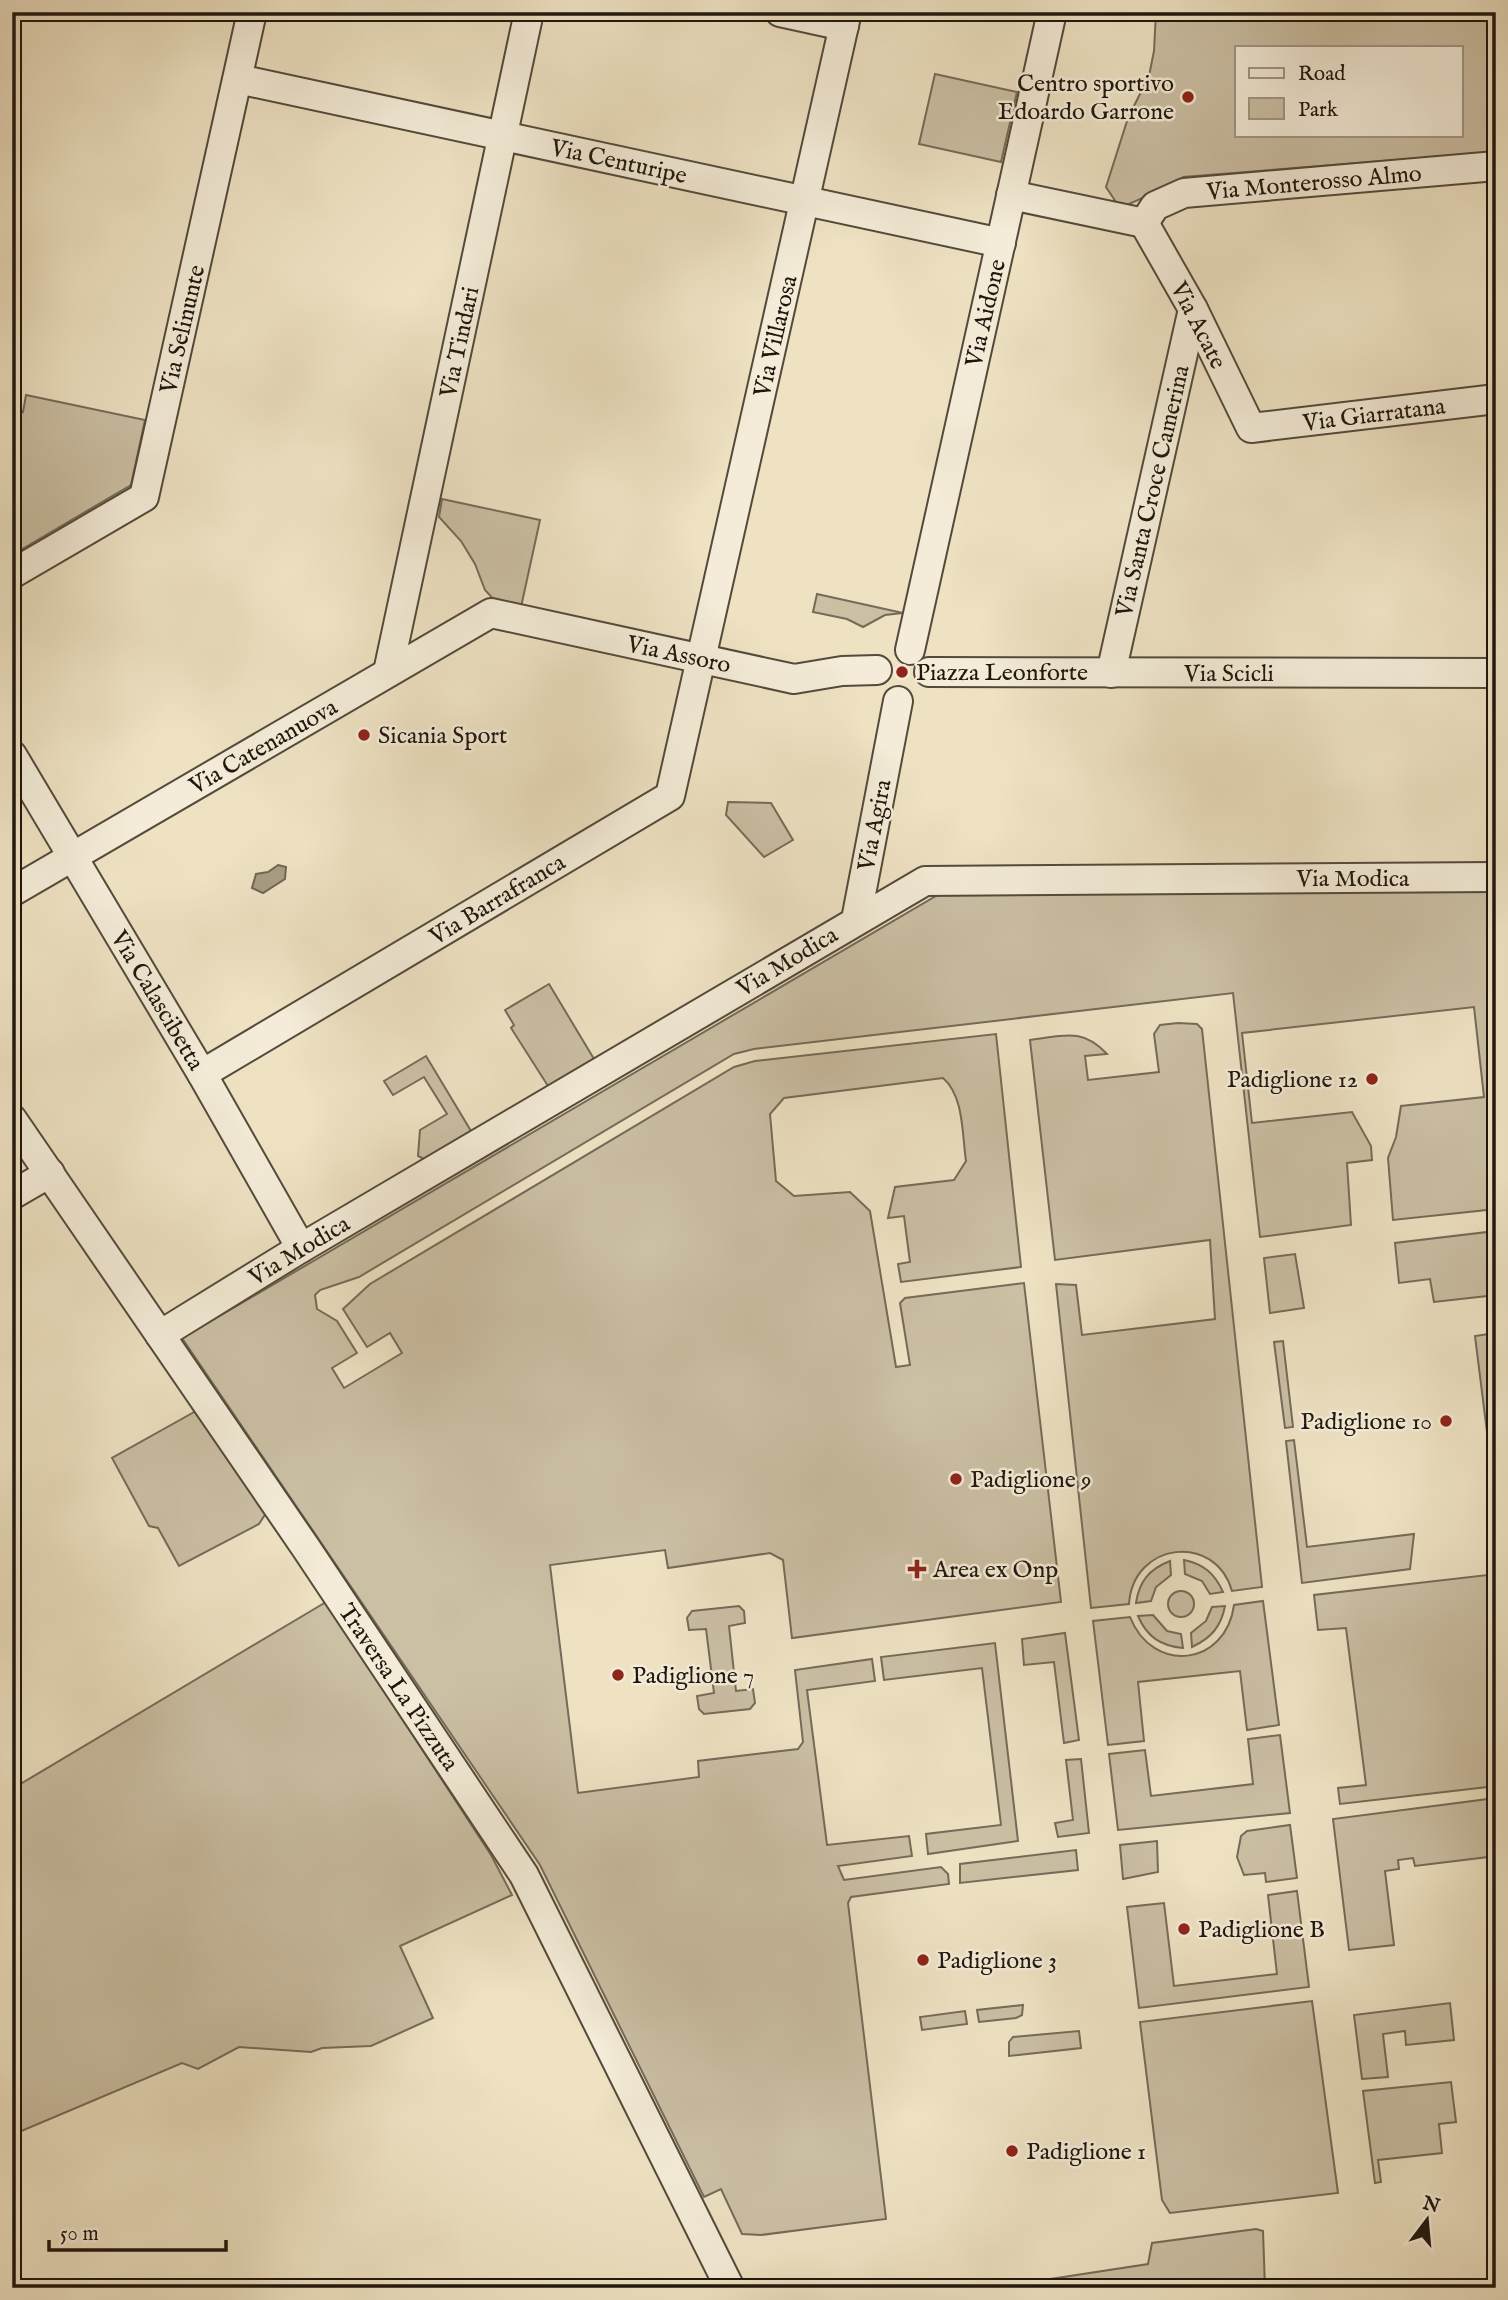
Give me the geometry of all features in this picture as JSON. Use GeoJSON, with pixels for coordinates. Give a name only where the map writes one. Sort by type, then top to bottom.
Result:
{"type":"FeatureCollection","features":[{"type":"Feature","properties":{"kind":"street","name":"Via Selinunte"},"geometry":{"type":"LineString","coordinates":[[12,574],[144,496],[252,12]]}},
{"type":"Feature","properties":{"kind":"street","name":"Via Tindari"},"geometry":{"type":"LineString","coordinates":[[388,673],[529,12]]}},
{"type":"Feature","properties":{"kind":"street"},"geometry":{"type":"LineString","coordinates":[[780,12],[845,19]]}},
{"type":"Feature","properties":{"kind":"street","name":"Via Aidone"},"geometry":{"type":"LineString","coordinates":[[910,650],[1052,12]]}},
{"type":"Feature","properties":{"kind":"street","name":"Via Villarosa"},"geometry":{"type":"LineString","coordinates":[[702,659],[845,19]]}},
{"type":"Feature","properties":{"kind":"street","name":"Via Centuripe"},"geometry":{"type":"LineString","coordinates":[[238,79],[1001,243]]}},
{"type":"Feature","properties":{"kind":"street","name":"Via Monterosso Almo"},"geometry":{"type":"LineString","coordinates":[[1143,223],[1155,206],[1184,193],[1496,166]]}},
{"type":"Feature","properties":{"kind":"street"},"geometry":{"type":"LineString","coordinates":[[1012,195],[1143,223]]}},
{"type":"Feature","properties":{"kind":"street","name":"Via Acate"},"geometry":{"type":"LineString","coordinates":[[1143,223],[1193,309],[1251,428]]}},
{"type":"Feature","properties":{"kind":"street","name":"Via Santa Croce Camerina"},"geometry":{"type":"LineString","coordinates":[[1111,673],[1193,309]]}},
{"type":"Feature","properties":{"kind":"street","name":"Via Giarratana"},"geometry":{"type":"LineString","coordinates":[[1251,428],[1496,399]]}},
{"type":"Feature","properties":{"kind":"street","name":"Via Catenanuova"},"geometry":{"type":"LineString","coordinates":[[12,892],[491,613],[517,618]]}},
{"type":"Feature","properties":{"kind":"street","name":"Via Assoro"},"geometry":{"type":"LineString","coordinates":[[517,618],[794,679],[842,671],[877,670]]}},
{"type":"Feature","properties":{"kind":"street"},"geometry":{"type":"LineString","coordinates":[[910,650],[923,658],[929,671],[926,688],[921,695],[906,702],[890,699],[879,687],[877,670],[880,662],[892,651],[910,650]]}},
{"type":"Feature","properties":{"kind":"street","name":"Via Barrafranca"},"geometry":{"type":"LineString","coordinates":[[202,1074],[670,796],[702,659]]}},
{"type":"Feature","properties":{"kind":"street","name":"Via Scicli"},"geometry":{"type":"LineString","coordinates":[[929,671],[1496,673]]}},
{"type":"Feature","properties":{"kind":"street","name":"Via Agira"},"geometry":{"type":"LineString","coordinates":[[856,920],[898,701]]}},
{"type":"Feature","properties":{"kind":"street","name":"Via Calascibetta"},"geometry":{"type":"LineString","coordinates":[[12,755],[202,1074],[301,1248]]}},
{"type":"Feature","properties":{"kind":"street"},"geometry":{"type":"LineString","coordinates":[[868,860],[896,877],[925,881]]}},
{"type":"Feature","properties":{"kind":"street","name":"Via Modica"},"geometry":{"type":"LineString","coordinates":[[160,1335],[301,1248],[925,881],[1496,877]]}},
{"type":"Feature","properties":{"kind":"street","name":"Traversa La Pizzuta"},"geometry":{"type":"LineString","coordinates":[[12,1119],[312,1557],[524,1875],[730,2288]]}},
{"type":"Feature","properties":{"kind":"street"},"geometry":{"type":"LineString","coordinates":[[12,1195],[50,1173]]}},
{"type":"Feature","properties":{"kind":"green space","name":"Centro sportivo Edoardo Garrone"},"geometry":{"type":"Polygon","coordinates":[[[1156,12],[1496,12],[1496,152],[1183,177],[1181,181],[1120,208],[1106,187],[1128,118],[1149,76],[1154,51],[1156,12]]]}},
{"type":"Feature","properties":{"kind":"green space"},"geometry":{"type":"Polygon","coordinates":[[[935,74],[1017,92],[1001,162],[919,144],[935,74]]]}},
{"type":"Feature","properties":{"kind":"green space"},"geometry":{"type":"Polygon","coordinates":[[[26,395],[145,420],[131,485],[12,555],[12,418],[23,412],[26,395]]]}},
{"type":"Feature","properties":{"kind":"green space"},"geometry":{"type":"Polygon","coordinates":[[[442,499],[540,520],[521,607],[497,603],[485,590],[475,564],[461,541],[439,517],[442,499]]]}},
{"type":"Feature","properties":{"kind":"green space"},"geometry":{"type":"Polygon","coordinates":[[[817,594],[903,613],[885,615],[863,627],[847,619],[813,612],[817,594]]]}},
{"type":"Feature","properties":{"kind":"green space"},"geometry":{"type":"Polygon","coordinates":[[[728,802],[771,803],[793,840],[764,857],[726,815],[728,802]]]}},
{"type":"Feature","properties":{"kind":"green space"},"geometry":{"type":"Polygon","coordinates":[[[1496,890],[1496,1209],[1393,1220],[1388,1158],[1396,1137],[1401,1106],[1484,1097],[1474,1007],[1242,1033],[1252,1123],[1352,1112],[1371,1146],[1372,1160],[1347,1163],[1351,1225],[1260,1237],[1233,993],[754,1049],[734,1054],[359,1277],[320,1290],[315,1295],[317,1309],[337,1321],[357,1353],[332,1368],[344,1388],[402,1353],[390,1333],[367,1347],[343,1309],[370,1284],[734,1067],[755,1061],[996,1034],[1021,1267],[901,1282],[898,1264],[910,1262],[904,1216],[888,1218],[895,1187],[954,1180],[966,1161],[958,1105],[950,1086],[943,1078],[784,1098],[770,1114],[776,1181],[794,1196],[850,1192],[870,1211],[896,1367],[910,1365],[900,1303],[905,1298],[1024,1283],[1061,1602],[792,1638],[783,1560],[770,1553],[668,1568],[665,1550],[550,1565],[578,1793],[699,1777],[698,1761],[798,1749],[803,1742],[795,1670],[872,1659],[875,1681],[807,1690],[827,1845],[909,1836],[912,1856],[838,1866],[844,1880],[941,1867],[948,1874],[949,1884],[851,1897],[848,1903],[886,2219],[761,2235],[742,2234],[721,2189],[704,2197],[540,1865],[182,1338],[936,896],[951,892],[1496,890]]]}},
{"type":"Feature","properties":{"kind":"green space"},"geometry":{"type":"Polygon","coordinates":[[[549,984],[594,1059],[548,1086],[511,1028],[514,1025],[505,1010],[549,984]]]}},
{"type":"Feature","properties":{"kind":"green space"},"geometry":{"type":"Polygon","coordinates":[[[1197,1024],[1202,1029],[1262,1587],[1232,1591],[1223,1572],[1209,1559],[1193,1553],[1176,1552],[1159,1557],[1144,1568],[1134,1583],[1129,1604],[1091,1608],[1056,1284],[1076,1285],[1082,1335],[1215,1319],[1210,1240],[1055,1260],[1030,1040],[1072,1035],[1098,1045],[1107,1054],[1085,1056],[1088,1080],[1159,1072],[1154,1034],[1160,1025],[1197,1024]]]}},
{"type":"Feature","properties":{"kind":"green space"},"geometry":{"type":"Polygon","coordinates":[[[426,1056],[471,1131],[424,1159],[418,1156],[420,1130],[447,1114],[424,1077],[393,1095],[384,1081],[426,1056]]]}},
{"type":"Feature","properties":{"kind":"green space"},"geometry":{"type":"Polygon","coordinates":[[[1496,1231],[1496,1295],[1434,1302],[1430,1279],[1399,1283],[1395,1243],[1496,1231]]]}},
{"type":"Feature","properties":{"kind":"green space"},"geometry":{"type":"Polygon","coordinates":[[[1295,1254],[1304,1308],[1270,1313],[1264,1258],[1295,1254]]]}},
{"type":"Feature","properties":{"kind":"green space"},"geometry":{"type":"Polygon","coordinates":[[[1496,1333],[1496,1504],[1475,1336],[1496,1333]]]}},
{"type":"Feature","properties":{"kind":"green space"},"geometry":{"type":"Polygon","coordinates":[[[1283,1341],[1293,1427],[1285,1428],[1274,1342],[1283,1341]]]}},
{"type":"Feature","properties":{"kind":"green space"},"geometry":{"type":"Polygon","coordinates":[[[196,1411],[266,1513],[259,1524],[179,1566],[158,1528],[149,1526],[112,1458],[196,1411]]]}},
{"type":"Feature","properties":{"kind":"green space"},"geometry":{"type":"Polygon","coordinates":[[[1294,1440],[1307,1547],[1414,1534],[1410,1569],[1302,1583],[1286,1441],[1294,1440]]]}},
{"type":"Feature","properties":{"kind":"green space"},"geometry":{"type":"Polygon","coordinates":[[[1184,1560],[1208,1571],[1223,1592],[1210,1594],[1202,1581],[1185,1574],[1184,1560]]]}},
{"type":"Feature","properties":{"kind":"green space"},"geometry":{"type":"Polygon","coordinates":[[[1170,1561],[1171,1575],[1156,1587],[1151,1601],[1136,1603],[1146,1577],[1170,1561]]]}},
{"type":"Feature","properties":{"kind":"green space"},"geometry":{"type":"Polygon","coordinates":[[[1496,1574],[1496,1786],[1340,1804],[1338,1788],[1366,1785],[1346,1628],[1318,1630],[1314,1595],[1496,1574]]]}},
{"type":"Feature","properties":{"kind":"green space"},"geometry":{"type":"Polygon","coordinates":[[[1181,1591],[1190,1595],[1194,1604],[1190,1613],[1181,1617],[1172,1613],[1168,1604],[1172,1595],[1181,1591]]]}},
{"type":"Feature","properties":{"kind":"green space"},"geometry":{"type":"Polygon","coordinates":[[[1263,1601],[1279,1725],[1247,1730],[1240,1671],[1138,1682],[1144,1741],[1108,1745],[1093,1621],[1130,1617],[1141,1636],[1155,1648],[1171,1655],[1188,1656],[1204,1651],[1218,1641],[1228,1625],[1234,1605],[1263,1601]]]}},
{"type":"Feature","properties":{"kind":"green space"},"geometry":{"type":"Polygon","coordinates":[[[326,1602],[491,1855],[512,1895],[400,1946],[433,2018],[371,2046],[322,2048],[311,2052],[239,2047],[198,2069],[182,2063],[12,2135],[12,1789],[326,1602]]]}},
{"type":"Feature","properties":{"kind":"green space"},"geometry":{"type":"Polygon","coordinates":[[[739,1606],[744,1611],[745,1623],[729,1626],[736,1691],[753,1689],[755,1703],[750,1709],[704,1714],[699,1709],[697,1696],[714,1693],[706,1629],[689,1630],[687,1618],[692,1611],[739,1606]]]}},
{"type":"Feature","properties":{"kind":"green space"},"geometry":{"type":"Polygon","coordinates":[[[1225,1606],[1214,1631],[1192,1647],[1191,1633],[1206,1621],[1212,1607],[1225,1606]]]}},
{"type":"Feature","properties":{"kind":"green space"},"geometry":{"type":"Polygon","coordinates":[[[1153,1615],[1167,1631],[1181,1634],[1183,1648],[1161,1643],[1150,1635],[1138,1616],[1153,1615]]]}},
{"type":"Feature","properties":{"kind":"green space"},"geometry":{"type":"Polygon","coordinates":[[[1065,1633],[1079,1740],[1064,1743],[1054,1662],[1024,1665],[1022,1639],[1065,1633]]]}},
{"type":"Feature","properties":{"kind":"green space"},"geometry":{"type":"Polygon","coordinates":[[[995,1643],[1018,1841],[928,1854],[926,1834],[1001,1825],[982,1668],[884,1680],[881,1657],[995,1643]]]}},
{"type":"Feature","properties":{"kind":"green space"},"geometry":{"type":"Polygon","coordinates":[[[1280,1735],[1290,1813],[1118,1830],[1109,1754],[1145,1750],[1151,1796],[1253,1784],[1248,1739],[1280,1735]]]}},
{"type":"Feature","properties":{"kind":"green space"},"geometry":{"type":"Polygon","coordinates":[[[1081,1759],[1089,1833],[1058,1837],[1055,1823],[1073,1820],[1066,1760],[1081,1759]]]}},
{"type":"Feature","properties":{"kind":"green space"},"geometry":{"type":"Polygon","coordinates":[[[1496,1798],[1496,1856],[1415,1866],[1413,1858],[1398,1860],[1399,1869],[1385,1871],[1394,1945],[1349,1950],[1333,1819],[1496,1798]]]}},
{"type":"Feature","properties":{"kind":"green space"},"geometry":{"type":"Polygon","coordinates":[[[1290,1825],[1297,1878],[1266,1882],[1265,1873],[1244,1875],[1237,1857],[1241,1836],[1247,1831],[1290,1825]]]}},
{"type":"Feature","properties":{"kind":"green space"},"geometry":{"type":"Polygon","coordinates":[[[1157,1841],[1158,1872],[1123,1879],[1120,1845],[1157,1841]]]}},
{"type":"Feature","properties":{"kind":"green space"},"geometry":{"type":"Polygon","coordinates":[[[1076,1850],[1078,1870],[960,1883],[960,1864],[1076,1850]]]}},
{"type":"Feature","properties":{"kind":"green space"},"geometry":{"type":"Polygon","coordinates":[[[1297,1891],[1309,1987],[1139,2008],[1127,1907],[1164,1903],[1174,1986],[1277,1974],[1268,1895],[1297,1891]]]}},
{"type":"Feature","properties":{"kind":"green space"},"geometry":{"type":"Polygon","coordinates":[[[1312,2001],[1338,2193],[1170,2213],[1162,2200],[1140,2022],[1312,2001]]]}},
{"type":"Feature","properties":{"kind":"green space"},"geometry":{"type":"Polygon","coordinates":[[[1450,2003],[1454,2040],[1406,2045],[1405,2031],[1383,2034],[1388,2077],[1362,2079],[1354,2015],[1450,2003]]]}},
{"type":"Feature","properties":{"kind":"green space"},"geometry":{"type":"Polygon","coordinates":[[[1023,2005],[1022,2015],[1016,2018],[979,2022],[977,2010],[1023,2005]]]}},
{"type":"Feature","properties":{"kind":"green space"},"geometry":{"type":"Polygon","coordinates":[[[965,2011],[967,2024],[922,2030],[920,2017],[965,2011]]]}},
{"type":"Feature","properties":{"kind":"green space"},"geometry":{"type":"Polygon","coordinates":[[[1079,2031],[1081,2048],[1009,2056],[1009,2042],[1013,2037],[1079,2031]]]}},
{"type":"Feature","properties":{"kind":"green space"},"geometry":{"type":"Polygon","coordinates":[[[1451,2082],[1456,2122],[1439,2124],[1442,2153],[1378,2160],[1381,2182],[1375,2183],[1363,2091],[1451,2082]]]}},
{"type":"Feature","properties":{"kind":"green space"},"geometry":{"type":"Polygon","coordinates":[[[1256,2229],[1263,2231],[1265,2288],[991,2288],[1148,2264],[1152,2243],[1256,2229]]]}},
{"type":"Feature","properties":{"kind":"shaded area"},"geometry":{"type":"Polygon","coordinates":[[[278,865],[286,867],[285,879],[263,893],[252,888],[256,874],[268,872],[278,865]]]}},
{"type":"Feature","properties":{"kind":"place","name":"Centro sportivo Edoardo Garrone"},"geometry":{"type":"Point","coordinates":[1188,97]}},
{"type":"Feature","properties":{"kind":"place","name":"Piazza Leonforte"},"geometry":{"type":"Point","coordinates":[902,672]}},
{"type":"Feature","properties":{"kind":"place","name":"Sicania Sport"},"geometry":{"type":"Point","coordinates":[364,735]}},
{"type":"Feature","properties":{"kind":"place","name":"Padiglione 12"},"geometry":{"type":"Point","coordinates":[1372,1079]}},
{"type":"Feature","properties":{"kind":"place","name":"Padiglione 10"},"geometry":{"type":"Point","coordinates":[1446,1421]}},
{"type":"Feature","properties":{"kind":"place","name":"Padiglione 9"},"geometry":{"type":"Point","coordinates":[956,1479]}},
{"type":"Feature","properties":{"kind":"place","name":"Area ex Onp"},"geometry":{"type":"Point","coordinates":[917,1569]}},
{"type":"Feature","properties":{"kind":"place","name":"Padiglione 7"},"geometry":{"type":"Point","coordinates":[618,1675]}},
{"type":"Feature","properties":{"kind":"place","name":"Padiglione B"},"geometry":{"type":"Point","coordinates":[1184,1929]}},
{"type":"Feature","properties":{"kind":"place","name":"Padiglione 3"},"geometry":{"type":"Point","coordinates":[923,1960]}},
{"type":"Feature","properties":{"kind":"place","name":"Padiglione 1"},"geometry":{"type":"Point","coordinates":[1012,2151]}}]}
